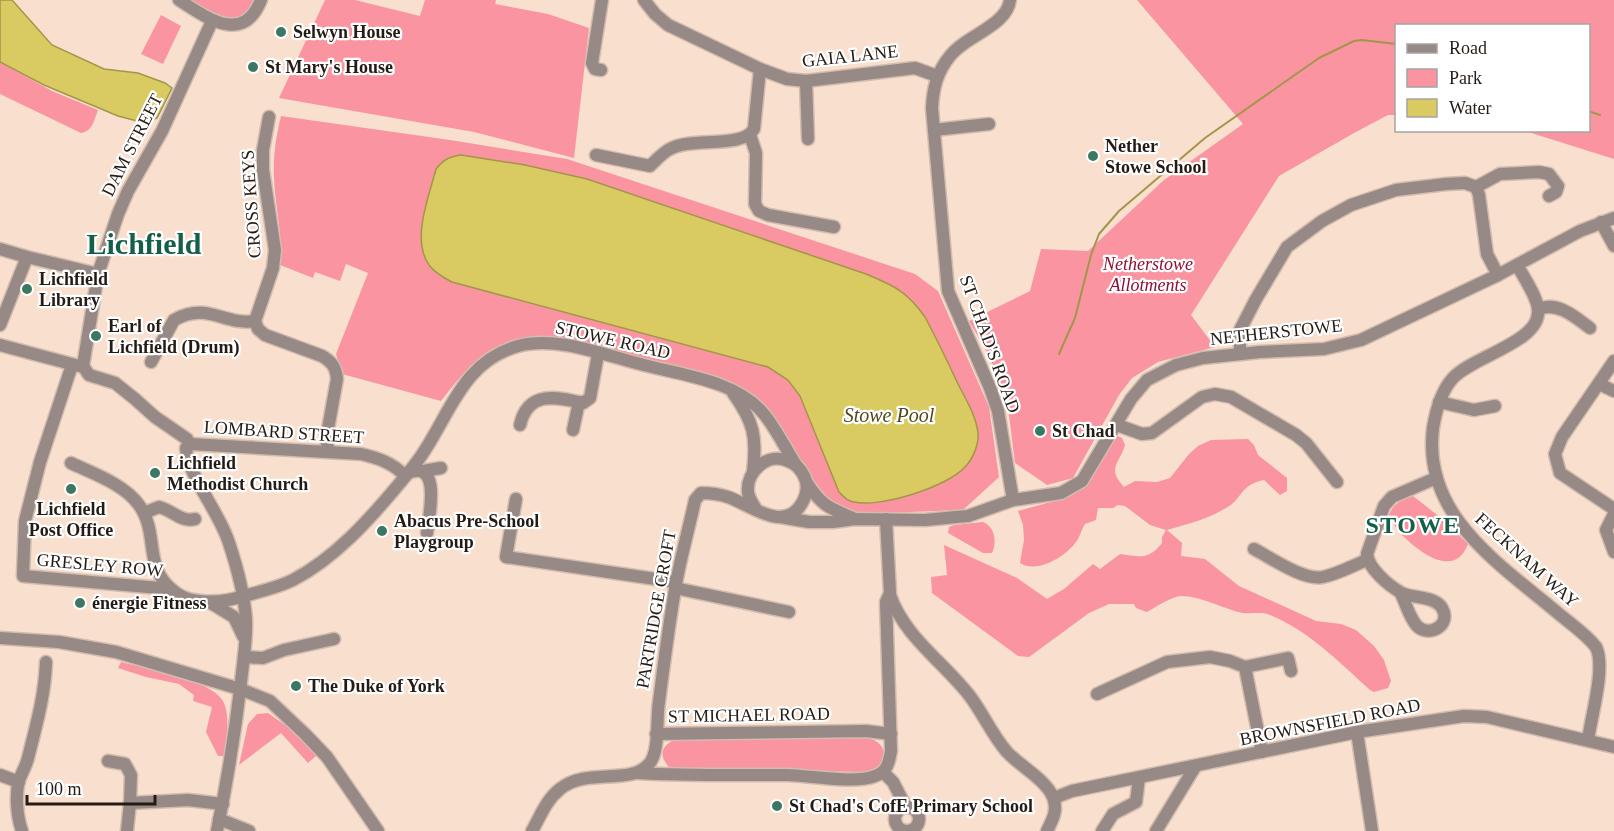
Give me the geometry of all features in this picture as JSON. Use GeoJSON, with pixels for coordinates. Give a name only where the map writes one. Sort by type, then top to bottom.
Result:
{"type":"FeatureCollection","features":[{"type":"Feature","properties":{"kind":"street"},"geometry":{"type":"LineString","coordinates":[[179,0],[212,21],[229,26],[244,22],[257,11],[261,0]]}},
{"type":"Feature","properties":{"kind":"street"},"geometry":{"type":"LineString","coordinates":[[602,0],[592,63],[595,69],[602,70]]}},
{"type":"Feature","properties":{"kind":"street","name":"GAIA LANE"},"geometry":{"type":"LineString","coordinates":[[644,0],[655,14],[669,25],[760,69],[787,79],[806,81],[915,68],[937,76]]}},
{"type":"Feature","properties":{"kind":"street"},"geometry":{"type":"LineString","coordinates":[[937,76],[950,55],[968,39],[997,22],[1004,15],[1010,0]]}},
{"type":"Feature","properties":{"kind":"street","name":"DAM STREET"},"geometry":{"type":"LineString","coordinates":[[23,576],[25,521],[40,462],[78,365],[98,274],[118,214],[156,129],[190,68],[212,21]]}},
{"type":"Feature","properties":{"kind":"street"},"geometry":{"type":"LineString","coordinates":[[596,155],[650,166],[672,148],[689,143],[740,139],[750,135],[754,129],[760,69]]}},
{"type":"Feature","properties":{"kind":"street","name":"ST CHAD'S ROAD"},"geometry":{"type":"LineString","coordinates":[[937,76],[932,108],[948,291],[998,411],[1013,500]]}},
{"type":"Feature","properties":{"kind":"street"},"geometry":{"type":"LineString","coordinates":[[806,81],[808,139]]}},
{"type":"Feature","properties":{"kind":"street","name":"CROSS KEYS"},"geometry":{"type":"LineString","coordinates":[[255,321],[273,268],[275,250],[263,170],[263,150],[269,117]]}},
{"type":"Feature","properties":{"kind":"street"},"geometry":{"type":"LineString","coordinates":[[934,130],[989,124]]}},
{"type":"Feature","properties":{"kind":"street"},"geometry":{"type":"LineString","coordinates":[[750,135],[756,153],[755,204],[759,210],[768,215],[834,227]]}},
{"type":"Feature","properties":{"kind":"street"},"geometry":{"type":"LineString","coordinates":[[1240,354],[1240,330],[1287,248],[1322,221],[1351,205],[1396,190],[1465,183],[1476,187],[1500,174],[1539,172],[1549,174],[1558,186],[1556,192],[1548,196]]}},
{"type":"Feature","properties":{"kind":"street"},"geometry":{"type":"LineString","coordinates":[[1476,187],[1487,254],[1498,275]]}},
{"type":"Feature","properties":{"kind":"street","name":"NETHERSTOWE"},"geometry":{"type":"LineString","coordinates":[[1013,500],[1061,493],[1082,481],[1131,399],[1147,380],[1176,365],[1203,358],[1324,349],[1362,340],[1498,275],[1571,235],[1614,218]]}},
{"type":"Feature","properties":{"kind":"street"},"geometry":{"type":"LineString","coordinates":[[1602,222],[1614,246]]}},
{"type":"Feature","properties":{"kind":"street"},"geometry":{"type":"LineString","coordinates":[[0,249],[98,274]]}},
{"type":"Feature","properties":{"kind":"street"},"geometry":{"type":"LineString","coordinates":[[0,325],[27,257]]}},
{"type":"Feature","properties":{"kind":"street"},"geometry":{"type":"LineString","coordinates":[[1517,265],[1539,309],[1545,306],[1564,310],[1590,327]]}},
{"type":"Feature","properties":{"kind":"street","name":"FECKNAM WAY"},"geometry":{"type":"LineString","coordinates":[[1539,309],[1532,329],[1520,339],[1468,366],[1453,378],[1439,402],[1432,438],[1436,478],[1446,504],[1473,539],[1596,647],[1600,660],[1588,740]]}},
{"type":"Feature","properties":{"kind":"street"},"geometry":{"type":"LineString","coordinates":[[151,362],[174,320],[179,317],[198,312],[209,312],[244,323],[255,321],[258,329],[265,335],[322,356],[330,360],[336,369],[326,440],[329,451]]}},
{"type":"Feature","properties":{"kind":"street","name":"STOWE ROAD"},"geometry":{"type":"LineString","coordinates":[[242,597],[292,580],[317,564],[367,522],[424,452],[470,376],[493,356],[519,346],[554,343],[693,378],[730,390],[748,399],[763,412],[796,465]]}},
{"type":"Feature","properties":{"kind":"street"},"geometry":{"type":"LineString","coordinates":[[0,345],[78,365],[89,375],[115,383],[155,417],[187,439],[190,444],[186,448],[188,462],[216,510],[229,540],[246,620],[231,767],[218,825],[249,831]]}},
{"type":"Feature","properties":{"kind":"street"},"geometry":{"type":"LineString","coordinates":[[520,425],[523,412],[533,403],[549,397],[583,403],[590,398],[598,354]]}},
{"type":"Feature","properties":{"kind":"street"},"geometry":{"type":"LineString","coordinates":[[1614,361],[1562,437],[1555,454],[1560,473],[1614,509]]}},
{"type":"Feature","properties":{"kind":"street"},"geometry":{"type":"LineString","coordinates":[[1599,384],[1614,391]]}},
{"type":"Feature","properties":{"kind":"street"},"geometry":{"type":"LineString","coordinates":[[728,497],[739,495],[748,487],[753,472],[755,441],[752,424],[744,407],[730,390]]}},
{"type":"Feature","properties":{"kind":"street"},"geometry":{"type":"LineString","coordinates":[[1117,425],[1142,434],[1152,433],[1202,397],[1215,394],[1231,397],[1306,443],[1337,482]]}},
{"type":"Feature","properties":{"kind":"street"},"geometry":{"type":"LineString","coordinates":[[573,430],[579,402]]}},
{"type":"Feature","properties":{"kind":"street"},"geometry":{"type":"LineString","coordinates":[[1439,402],[1474,410],[1495,406]]}},
{"type":"Feature","properties":{"kind":"street","name":"LOMBARD STREET"},"geometry":{"type":"LineString","coordinates":[[190,444],[329,451],[374,457],[386,461],[406,475]]}},
{"type":"Feature","properties":{"kind":"street"},"geometry":{"type":"LineString","coordinates":[[753,472],[761,463],[770,460],[787,460],[796,465],[817,499],[855,519]]}},
{"type":"Feature","properties":{"kind":"street"},"geometry":{"type":"LineString","coordinates":[[71,463],[127,492],[144,513],[152,538],[156,569],[171,589]]}},
{"type":"Feature","properties":{"kind":"street"},"geometry":{"type":"LineString","coordinates":[[1316,475],[1326,467]]}},
{"type":"Feature","properties":{"kind":"street"},"geometry":{"type":"LineString","coordinates":[[406,475],[417,469],[423,471],[441,468]]}},
{"type":"Feature","properties":{"kind":"street"},"geometry":{"type":"LineString","coordinates":[[423,471],[428,478],[432,497],[427,534]]}},
{"type":"Feature","properties":{"kind":"street"},"geometry":{"type":"LineString","coordinates":[[1400,592],[1367,560],[1369,544],[1384,506],[1392,496],[1436,478]]}},
{"type":"Feature","properties":{"kind":"street"},"geometry":{"type":"LineString","coordinates":[[780,518],[790,515],[800,507],[807,491],[806,482]]}},
{"type":"Feature","properties":{"kind":"street"},"geometry":{"type":"LineString","coordinates":[[748,487],[751,501],[756,509]]}},
{"type":"Feature","properties":{"kind":"street","name":"PARTRIDGE CROFT"},"geometry":{"type":"LineString","coordinates":[[656,734],[676,585],[695,500],[701,492],[728,497]]}},
{"type":"Feature","properties":{"kind":"street"},"geometry":{"type":"LineString","coordinates":[[728,497],[763,514],[808,522],[855,519],[925,520],[968,516],[1013,500]]}},
{"type":"Feature","properties":{"kind":"street"},"geometry":{"type":"LineString","coordinates":[[516,499],[506,557],[676,585],[789,612]]}},
{"type":"Feature","properties":{"kind":"street"},"geometry":{"type":"LineString","coordinates":[[144,513],[159,507],[182,519],[190,521],[195,519]]}},
{"type":"Feature","properties":{"kind":"street"},"geometry":{"type":"LineString","coordinates":[[1614,514],[1606,530],[1614,552]]}},
{"type":"Feature","properties":{"kind":"street"},"geometry":{"type":"LineString","coordinates":[[886,519],[890,593],[895,608],[909,632],[949,671],[971,697],[1006,750],[1023,768],[1047,786],[1054,798],[1056,809],[1047,831]]}},
{"type":"Feature","properties":{"kind":"street"},"geometry":{"type":"LineString","coordinates":[[1254,549],[1314,578],[1324,577],[1367,560]]}},
{"type":"Feature","properties":{"kind":"street","name":"GRESLEY ROW"},"geometry":{"type":"LineString","coordinates":[[23,576],[171,589],[186,599],[211,602],[242,597]]}},
{"type":"Feature","properties":{"kind":"street"},"geometry":{"type":"LineString","coordinates":[[532,831],[550,798],[568,783],[594,776],[627,776],[637,773],[681,776],[865,779],[883,772],[889,763],[891,734],[886,602],[890,593]]}},
{"type":"Feature","properties":{"kind":"street"},"geometry":{"type":"LineString","coordinates":[[211,602],[234,617],[245,643]]}},
{"type":"Feature","properties":{"kind":"street"},"geometry":{"type":"LineString","coordinates":[[888,643],[909,632]]}},
{"type":"Feature","properties":{"kind":"street"},"geometry":{"type":"LineString","coordinates":[[0,638],[59,642],[116,652],[240,689],[270,701],[306,734],[327,758],[378,831]]}},
{"type":"Feature","properties":{"kind":"street"},"geometry":{"type":"LineString","coordinates":[[244,657],[263,658],[284,650],[334,639]]}},
{"type":"Feature","properties":{"kind":"street"},"geometry":{"type":"LineString","coordinates":[[1097,694],[1167,662],[1210,657],[1245,667],[1288,658],[1291,671]]}},
{"type":"Feature","properties":{"kind":"street"},"geometry":{"type":"LineString","coordinates":[[22,831],[17,799],[19,782],[27,763],[40,710],[45,687],[46,662]]}},
{"type":"Feature","properties":{"kind":"street"},"geometry":{"type":"LineString","coordinates":[[1245,667],[1262,752]]}},
{"type":"Feature","properties":{"kind":"street","name":"BROWNSFIELD ROAD"},"geometry":{"type":"LineString","coordinates":[[1054,798],[1072,791],[1357,732],[1464,716],[1487,717],[1614,747]]}},
{"type":"Feature","properties":{"kind":"street","name":"ST MICHAEL ROAD"},"geometry":{"type":"LineString","coordinates":[[637,773],[645,768],[655,756],[656,734],[866,731],[891,734]]}},
{"type":"Feature","properties":{"kind":"street"},"geometry":{"type":"LineString","coordinates":[[1357,732],[1372,831]]}},
{"type":"Feature","properties":{"kind":"street"},"geometry":{"type":"LineString","coordinates":[[108,761],[125,764],[131,775],[126,831]]}},
{"type":"Feature","properties":{"kind":"street"},"geometry":{"type":"LineString","coordinates":[[1156,831],[1195,767]]}},
{"type":"Feature","properties":{"kind":"street"},"geometry":{"type":"LineString","coordinates":[[883,772],[893,782],[906,807]]}},
{"type":"Feature","properties":{"kind":"street"},"geometry":{"type":"LineString","coordinates":[[0,775],[19,782]]}},
{"type":"Feature","properties":{"kind":"street"},"geometry":{"type":"LineString","coordinates":[[1102,831],[1113,814],[1136,802],[1139,778]]}},
{"type":"Feature","properties":{"kind":"street"},"geometry":{"type":"LineString","coordinates":[[130,803],[188,800],[223,804]]}},
{"type":"Feature","properties":{"kind":"green space"},"geometry":{"type":"Polygon","coordinates":[[[187,0],[258,0],[241,16],[224,18],[187,0]]]}},
{"type":"Feature","properties":{"kind":"green space"},"geometry":{"type":"Polygon","coordinates":[[[325,0],[355,0],[420,16],[425,0],[496,0],[495,4],[548,14],[589,28],[574,158],[474,132],[279,98],[325,0]]]}},
{"type":"Feature","properties":{"kind":"green space","name":"Netherstowe Allotments"},"geometry":{"type":"Polygon","coordinates":[[[1137,0],[1614,0],[1614,159],[1528,132],[1590,132],[1590,24],[1395,24],[1395,115],[1388,115],[1279,176],[1191,315],[1215,347],[1158,362],[1132,378],[1119,395],[1073,478],[1047,485],[1015,463],[1008,407],[988,354],[969,321],[1030,291],[1041,249],[1088,251],[1164,180],[1243,124],[1137,0]]]}},
{"type":"Feature","properties":{"kind":"green space"},"geometry":{"type":"Polygon","coordinates":[[[161,15],[181,26],[163,64],[141,54],[161,15]]]}},
{"type":"Feature","properties":{"kind":"green space"},"geometry":{"type":"Polygon","coordinates":[[[0,62],[52,91],[98,110],[91,127],[81,133],[0,94],[0,62]]]}},
{"type":"Feature","properties":{"kind":"green space"},"geometry":{"type":"Polygon","coordinates":[[[281,116],[567,159],[915,274],[938,291],[989,407],[999,477],[963,510],[855,514],[840,509],[825,495],[747,393],[558,339],[518,340],[489,351],[466,371],[441,401],[342,374],[336,354],[368,273],[346,264],[340,281],[315,272],[313,278],[280,265],[274,169],[275,146],[281,116]]]}},
{"type":"Feature","properties":{"kind":"green space"},"geometry":{"type":"Polygon","coordinates":[[[1117,436],[1122,438],[1125,445],[1115,470],[1124,487],[1135,481],[1157,482],[1170,478],[1189,454],[1198,446],[1211,440],[1248,439],[1254,445],[1258,455],[1287,478],[1287,491],[1280,495],[1264,480],[1256,482],[1245,489],[1236,501],[1219,512],[1167,530],[1182,543],[1181,556],[1205,559],[1239,586],[1316,621],[1341,624],[1356,630],[1374,646],[1384,660],[1391,681],[1388,688],[1374,692],[1370,690],[1323,648],[1284,621],[1266,614],[1238,612],[1189,597],[1172,598],[1147,612],[1136,608],[1134,604],[1109,604],[1089,613],[1029,657],[1018,656],[932,593],[931,577],[947,575],[944,545],[1017,578],[1047,599],[1064,589],[1093,564],[1100,569],[1120,554],[1144,556],[1153,552],[1162,543],[1166,530],[1150,525],[1125,506],[1118,505],[1113,508],[1098,508],[1096,520],[1085,524],[1076,542],[1058,558],[1042,565],[1027,566],[1020,563],[1024,540],[1023,525],[1018,511],[1071,494],[1109,443],[1117,436]]]}},
{"type":"Feature","properties":{"kind":"green space"},"geometry":{"type":"Polygon","coordinates":[[[1413,496],[1441,518],[1468,544],[1462,555],[1454,560],[1435,559],[1415,547],[1399,532],[1389,515],[1398,502],[1413,496]]]}},
{"type":"Feature","properties":{"kind":"green space"},"geometry":{"type":"Polygon","coordinates":[[[983,522],[990,527],[994,535],[992,553],[983,553],[948,533],[949,527],[954,525],[983,522]]]}},
{"type":"Feature","properties":{"kind":"green space"},"geometry":{"type":"Polygon","coordinates":[[[121,662],[176,676],[205,686],[216,693],[223,701],[227,714],[225,756],[218,756],[206,732],[212,707],[193,701],[194,695],[179,684],[118,668],[121,662]]]}},
{"type":"Feature","properties":{"kind":"green space"},"geometry":{"type":"Polygon","coordinates":[[[268,713],[299,735],[317,755],[308,763],[281,733],[239,765],[248,724],[257,714],[268,713]]]}},
{"type":"Feature","properties":{"kind":"green space"},"geometry":{"type":"Polygon","coordinates":[[[866,737],[880,744],[884,754],[880,764],[867,772],[671,769],[666,764],[663,754],[665,746],[680,738],[866,737]]]}},
{"type":"Feature","properties":{"kind":"water"},"geometry":{"type":"Polygon","coordinates":[[[0,0],[12,0],[52,45],[104,69],[138,73],[172,88],[157,118],[137,121],[118,116],[44,85],[0,62],[0,0]]]}},
{"type":"Feature","properties":{"kind":"water","name":"Stowe Pool"},"geometry":{"type":"Polygon","coordinates":[[[461,155],[525,165],[587,179],[866,274],[892,286],[906,295],[925,317],[970,407],[978,433],[971,460],[944,482],[896,499],[865,503],[846,499],[839,492],[800,396],[788,380],[768,367],[452,282],[443,277],[431,268],[424,255],[421,231],[436,169],[447,159],[461,155]]]}},
{"type":"Feature","properties":{"kind":"waterway"},"geometry":{"type":"LineString","coordinates":[[1059,354],[1075,318],[1091,255],[1099,234],[1119,211],[1205,138],[1319,58],[1354,41],[1395,44]]}},
{"type":"Feature","properties":{"kind":"waterway"},"geometry":{"type":"LineString","coordinates":[[1590,112],[1600,115]]}},
{"type":"Feature","properties":{"kind":"place","name":"Selwyn House"},"geometry":{"type":"Point","coordinates":[281,32]}},
{"type":"Feature","properties":{"kind":"place","name":"St Mary's House"},"geometry":{"type":"Point","coordinates":[253,67]}},
{"type":"Feature","properties":{"kind":"place","name":"Nether Stowe School"},"geometry":{"type":"Point","coordinates":[1093,156]}},
{"type":"Feature","properties":{"kind":"place","name":"Lichfield Library"},"geometry":{"type":"Point","coordinates":[27,289]}},
{"type":"Feature","properties":{"kind":"place","name":"Earl of Lichfield (Drum)"},"geometry":{"type":"Point","coordinates":[96,336]}},
{"type":"Feature","properties":{"kind":"place","name":"St Chad"},"geometry":{"type":"Point","coordinates":[1040,431]}},
{"type":"Feature","properties":{"kind":"place","name":"Lichfield Methodist Church"},"geometry":{"type":"Point","coordinates":[155,473]}},
{"type":"Feature","properties":{"kind":"place","name":"Lichfield Post Office"},"geometry":{"type":"Point","coordinates":[71,489]}},
{"type":"Feature","properties":{"kind":"place","name":"Abacus Pre-School Playgroup"},"geometry":{"type":"Point","coordinates":[382,531]}},
{"type":"Feature","properties":{"kind":"place","name":"énergie Fitness"},"geometry":{"type":"Point","coordinates":[80,603]}},
{"type":"Feature","properties":{"kind":"place","name":"The Duke of York"},"geometry":{"type":"Point","coordinates":[296,686]}},
{"type":"Feature","properties":{"kind":"place","name":"St Chad's CofE Primary School"},"geometry":{"type":"Point","coordinates":[777,806]}},
{"type":"Feature","properties":{"kind":"district","name":"Lichfield"},"geometry":{"type":"Point","coordinates":[144,244]}},
{"type":"Feature","properties":{"kind":"district","name":"STOWE"},"geometry":{"type":"Point","coordinates":[1413,525]}}]}
